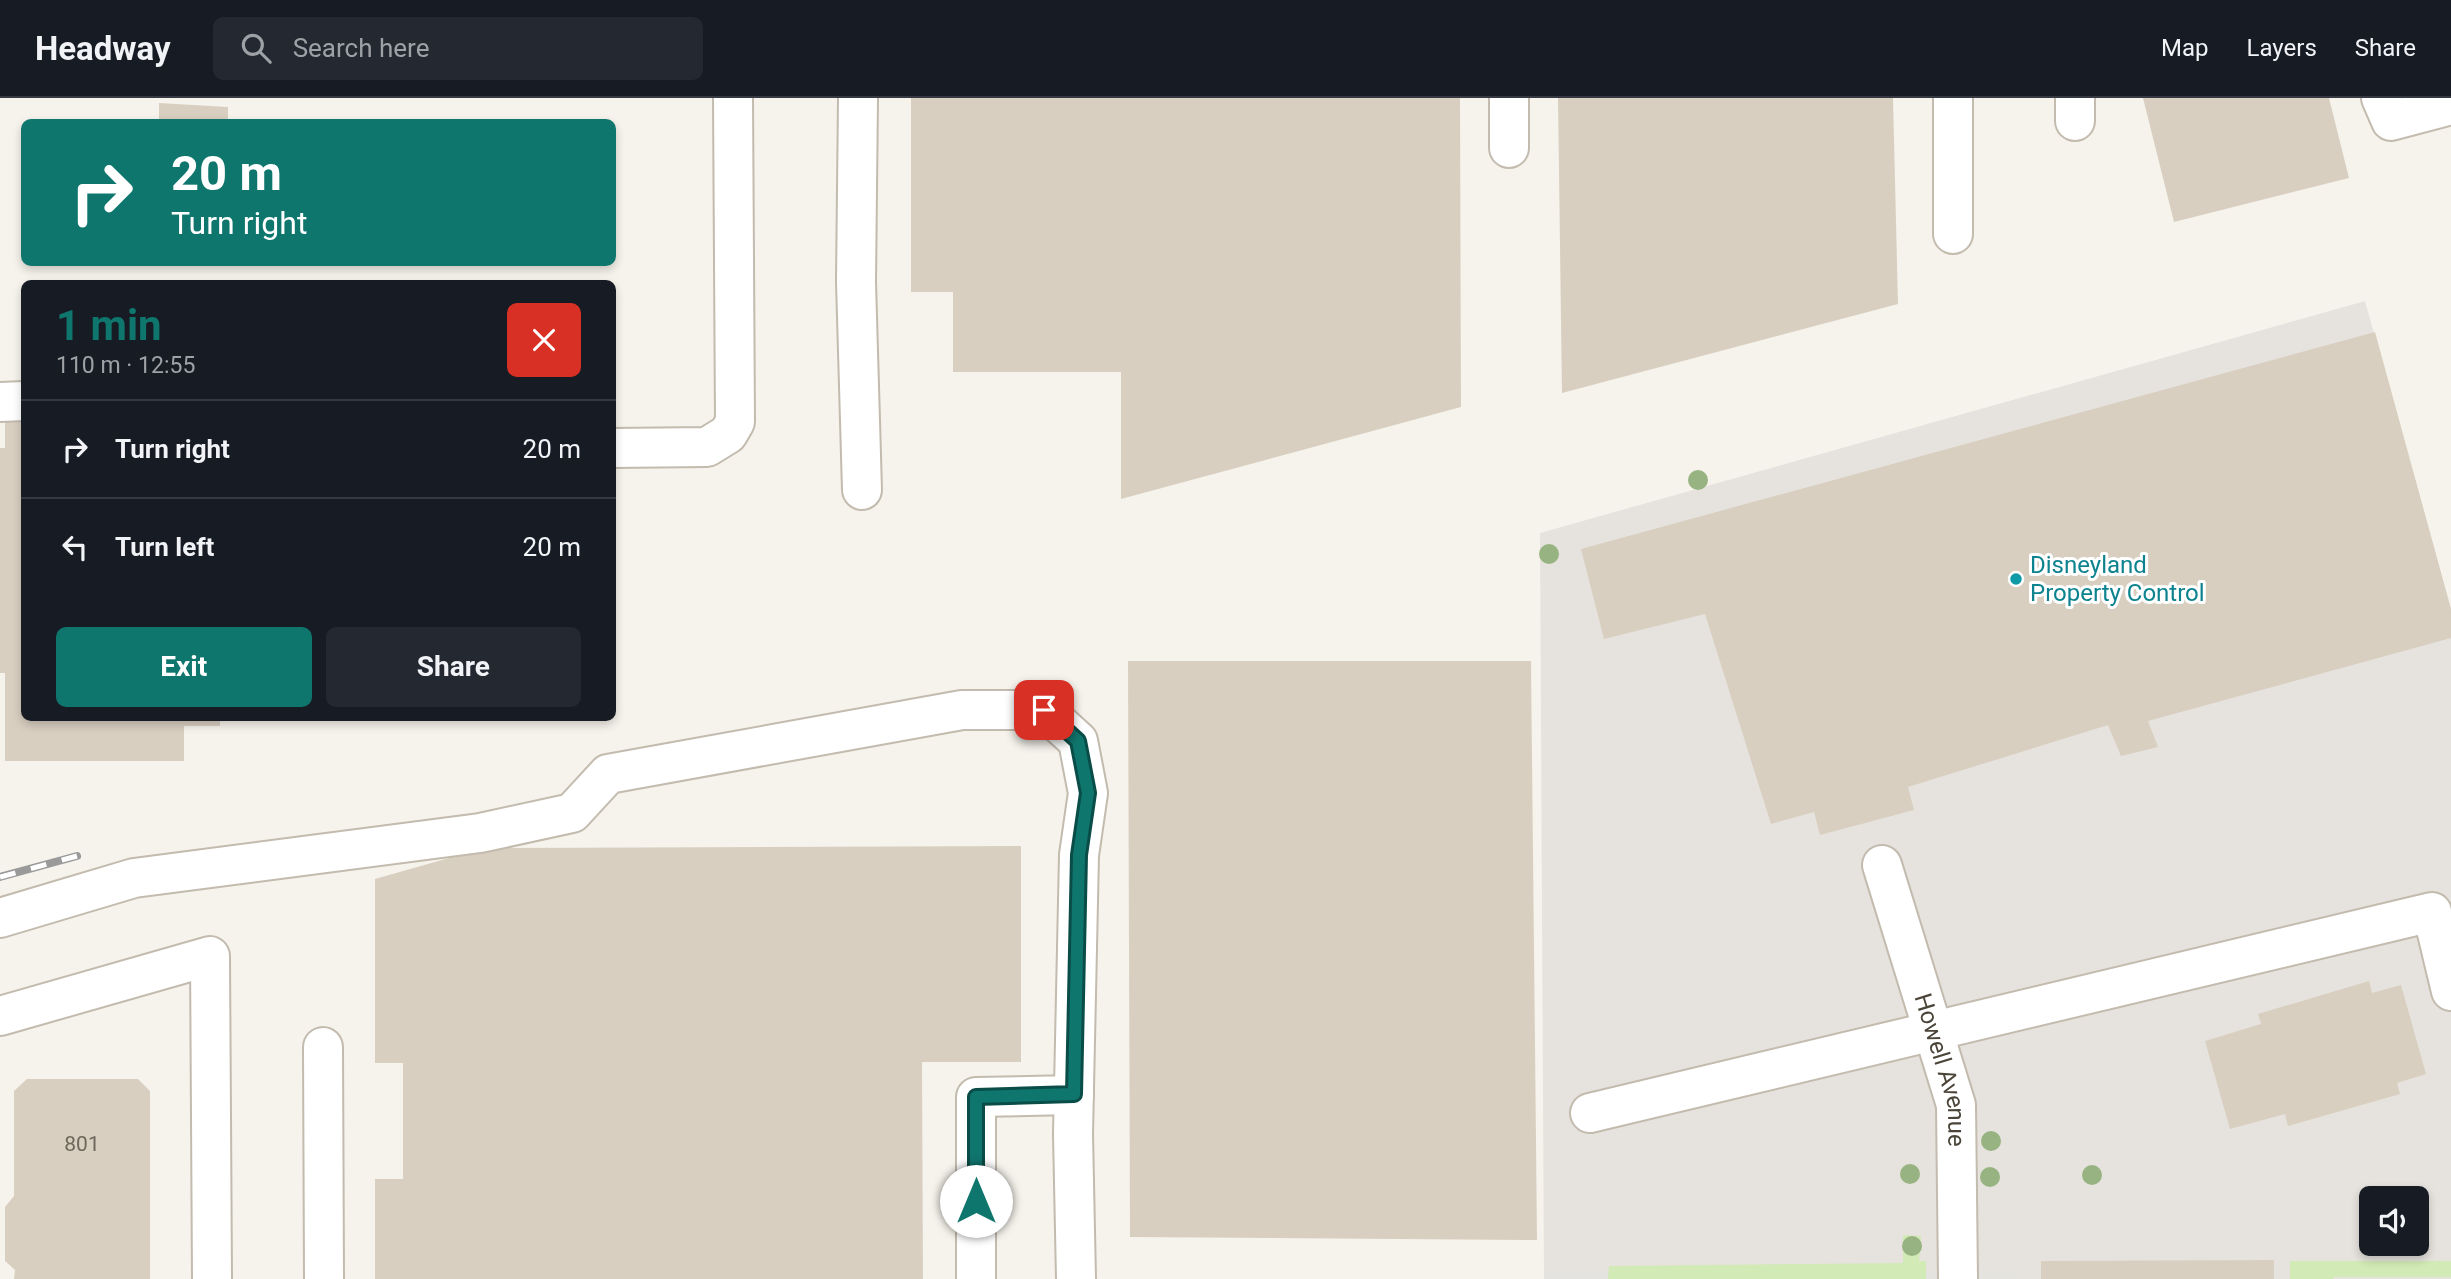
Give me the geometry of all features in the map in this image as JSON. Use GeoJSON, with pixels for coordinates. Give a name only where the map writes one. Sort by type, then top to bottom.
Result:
{"type":"FeatureCollection","features":[{"type":"Feature","properties":{"kind":"lane"},"geometry":{"type":"LineString","coordinates":[[616,449],[707,447],[728,434],[735,422],[733,98]]}},
{"type":"Feature","properties":{"kind":"lane"},"geometry":{"type":"LineString","coordinates":[[858,98],[856,282],[862,490]]}},
{"type":"Feature","properties":{"kind":"lane"},"geometry":{"type":"LineString","coordinates":[[1509,98],[1509,148]]}},
{"type":"Feature","properties":{"kind":"lane"},"geometry":{"type":"LineString","coordinates":[[1953,98],[1953,234]]}},
{"type":"Feature","properties":{"kind":"lane"},"geometry":{"type":"LineString","coordinates":[[2381,98],[2390,121],[2451,105]]}},
{"type":"Feature","properties":{"kind":"lane"},"geometry":{"type":"LineString","coordinates":[[0,402],[21,401]]}},
{"type":"Feature","properties":{"kind":"lane"},"geometry":{"type":"LineString","coordinates":[[0,918],[134,878],[480,833],[572,813],[608,774],[962,710],[1044,710],[1078,741],[1088,793],[1079,855],[1074,1094],[1076,1279]]}},
{"type":"Feature","properties":{"kind":"lane","name":"Howell Avenue"},"geometry":{"type":"LineString","coordinates":[[1882,865],[1956,1105],[1958,1279]]}},
{"type":"Feature","properties":{"kind":"lane"},"geometry":{"type":"LineString","coordinates":[[1590,1113],[2432,912],[2451,991]]}},
{"type":"Feature","properties":{"kind":"lane"},"geometry":{"type":"LineString","coordinates":[[0,1016],[210,956],[212,1279]]}},
{"type":"Feature","properties":{"kind":"lane"},"geometry":{"type":"LineString","coordinates":[[323,1047],[324,1279]]}},
{"type":"Feature","properties":{"kind":"lane"},"geometry":{"type":"LineString","coordinates":[[976,1279],[976,1097],[1074,1094]]}},
{"type":"Feature","properties":{"kind":"shaded area"},"geometry":{"type":"Polygon","coordinates":[[[2365,301],[2451,609],[2451,1279],[1544,1279],[1540,533],[2365,301]]]}},
{"type":"Feature","properties":{"kind":"shaded area"},"geometry":{"type":"Polygon","coordinates":[[[1926,1269],[1984,1270],[1986,1274],[2016,1274],[2016,1279],[1926,1279],[1926,1269]]]}},
{"type":"Feature","properties":{"kind":"shaded area"},"geometry":{"type":"Polygon","coordinates":[[[1544,1272],[1608,1272],[1608,1279],[1544,1279],[1544,1272]]]}},
{"type":"Feature","properties":{"kind":"green space"},"geometry":{"type":"Polygon","coordinates":[[[1903,1235],[1921,1236],[1919,1261],[1926,1261],[1926,1279],[1608,1279],[1609,1266],[1903,1263],[1903,1235]]]}},
{"type":"Feature","properties":{"kind":"green space"},"geometry":{"type":"Polygon","coordinates":[[[2290,1261],[2451,1261],[2451,1277],[2290,1279],[2290,1261]]]}},
{"type":"Feature","properties":{"kind":"building"},"geometry":{"type":"Polygon","coordinates":[[[911,98],[1460,98],[1461,407],[1121,499],[1121,372],[953,372],[953,292],[911,292],[911,98]]]}},
{"type":"Feature","properties":{"kind":"building"},"geometry":{"type":"Polygon","coordinates":[[[1558,98],[1893,98],[1898,304],[1562,393],[1558,98]]]}},
{"type":"Feature","properties":{"kind":"building"},"geometry":{"type":"Polygon","coordinates":[[[2143,98],[2329,98],[2349,178],[2174,222],[2143,98]]]}},
{"type":"Feature","properties":{"kind":"building"},"geometry":{"type":"Polygon","coordinates":[[[159,103],[228,107],[228,119],[159,119],[159,103]]]}},
{"type":"Feature","properties":{"kind":"building","name":"Disneyland Property Control"},"geometry":{"type":"Polygon","coordinates":[[[2375,332],[2451,609],[2451,638],[2148,721],[2158,747],[2121,756],[2108,725],[1908,787],[1914,810],[1820,835],[1814,812],[1771,824],[1705,614],[1604,639],[1581,549],[2375,332]]]}},
{"type":"Feature","properties":{"kind":"building"},"geometry":{"type":"Polygon","coordinates":[[[5,422],[21,422],[21,721],[220,721],[220,726],[184,726],[184,761],[5,761],[5,673],[0,673],[0,448],[5,448],[5,422]]]}},
{"type":"Feature","properties":{"kind":"building"},"geometry":{"type":"Polygon","coordinates":[[[1128,661],[1531,661],[1537,1240],[1130,1237],[1128,661]]]}},
{"type":"Feature","properties":{"kind":"building"},"geometry":{"type":"Polygon","coordinates":[[[1021,846],[1021,1062],[922,1062],[923,1279],[375,1279],[375,1179],[403,1179],[403,1063],[375,1063],[375,879],[484,848],[1021,846]]]}},
{"type":"Feature","properties":{"kind":"building"},"geometry":{"type":"Polygon","coordinates":[[[2369,981],[2372,993],[2401,985],[2426,1074],[2397,1083],[2400,1094],[2288,1126],[2285,1114],[2230,1129],[2205,1041],[2261,1024],[2258,1014],[2369,981]]]}},
{"type":"Feature","properties":{"kind":"building"},"geometry":{"type":"Polygon","coordinates":[[[27,1079],[138,1079],[150,1091],[150,1279],[14,1279],[15,1270],[5,1261],[5,1207],[14,1196],[14,1091],[27,1079]]]}},
{"type":"Feature","properties":{"kind":"building"},"geometry":{"type":"Polygon","coordinates":[[[2274,1260],[2274,1279],[2041,1279],[2041,1261],[2274,1260]]]}},
{"type":"Feature","properties":{"kind":"railway"},"geometry":{"type":"LineString","coordinates":[[0,877],[77,856]]}},
{"type":"Feature","properties":{"kind":"place","name":"Disneyland Property Control"},"geometry":{"type":"Point","coordinates":[2016,579]}},
{"type":"Feature","properties":{"kind":"route"},"geometry":{"type":"LineString","coordinates":[[976,1201],[976,1097],[1074,1094],[1079,855],[1088,793],[1078,741],[1044,710]]}}]}
